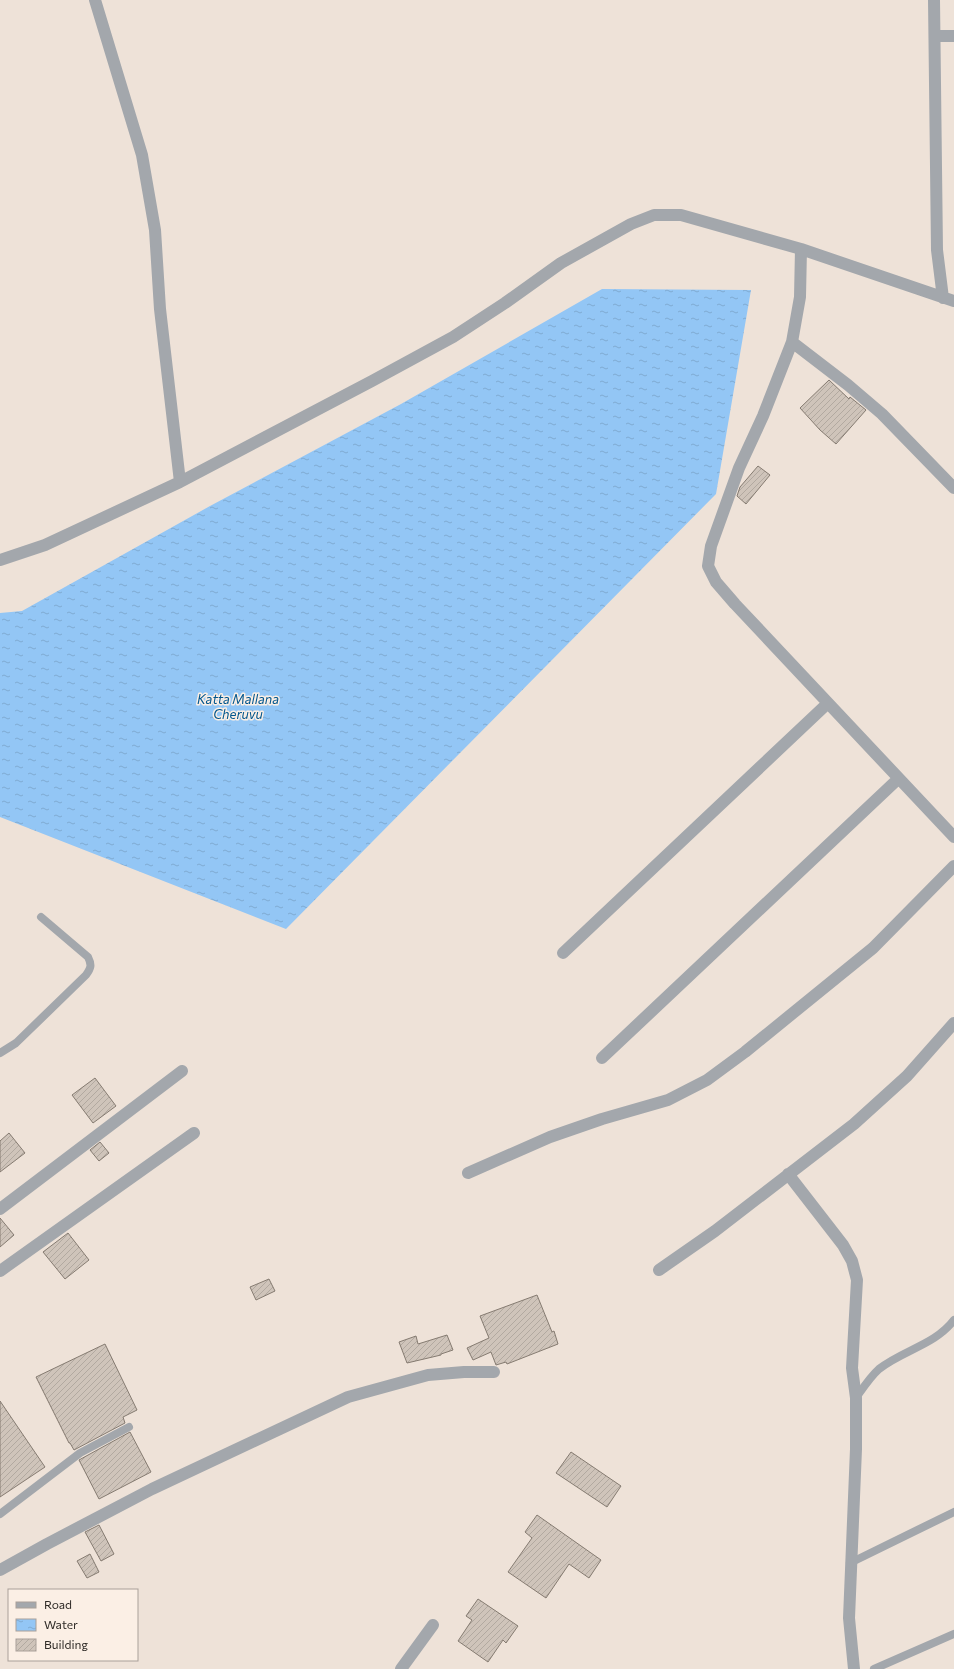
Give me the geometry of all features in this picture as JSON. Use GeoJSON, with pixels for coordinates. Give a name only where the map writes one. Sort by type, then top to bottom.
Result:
{"type":"FeatureCollection","features":[{"type":"Feature","properties":{"kind":"street"},"geometry":{"type":"LineString","coordinates":[[96,0],[142,155],[155,230],[160,308],[180,482]]}},
{"type":"Feature","properties":{"kind":"street"},"geometry":{"type":"LineString","coordinates":[[934,0],[938,250],[949,300]]}},
{"type":"Feature","properties":{"kind":"street"},"geometry":{"type":"LineString","coordinates":[[934,36],[954,36]]}},
{"type":"Feature","properties":{"kind":"street"},"geometry":{"type":"LineString","coordinates":[[0,560],[45,545],[180,482],[452,337],[505,304],[561,263],[632,224],[654,215],[681,215],[801,249],[949,300]]}},
{"type":"Feature","properties":{"kind":"street"},"geometry":{"type":"LineString","coordinates":[[801,249],[800,297],[792,342],[763,416],[739,468],[711,546],[708,566],[716,582],[735,604],[954,837]]}},
{"type":"Feature","properties":{"kind":"street"},"geometry":{"type":"LineString","coordinates":[[792,342],[848,385],[882,414],[954,488]]}},
{"type":"Feature","properties":{"kind":"street"},"geometry":{"type":"LineString","coordinates":[[563,953],[828,703]]}},
{"type":"Feature","properties":{"kind":"street"},"geometry":{"type":"LineString","coordinates":[[602,1058],[898,779]]}},
{"type":"Feature","properties":{"kind":"street"},"geometry":{"type":"LineString","coordinates":[[468,1173],[550,1137],[602,1119],[668,1100],[707,1080],[745,1052],[873,948],[954,866]]}},
{"type":"Feature","properties":{"kind":"street"},"geometry":{"type":"LineString","coordinates":[[659,1270],[715,1231],[854,1124],[907,1076],[954,1022]]}},
{"type":"Feature","properties":{"kind":"street"},"geometry":{"type":"LineString","coordinates":[[0,1209],[182,1071]]}},
{"type":"Feature","properties":{"kind":"street"},"geometry":{"type":"LineString","coordinates":[[0,1271],[194,1133]]}},
{"type":"Feature","properties":{"kind":"street"},"geometry":{"type":"LineString","coordinates":[[788,1174],[843,1245],[852,1261],[857,1280],[852,1368],[856,1398],[856,1449],[850,1563],[849,1618],[854,1669]]}},
{"type":"Feature","properties":{"kind":"street"},"geometry":{"type":"LineString","coordinates":[[0,1570],[152,1489],[348,1397],[428,1375],[464,1372],[494,1372]]}},
{"type":"Feature","properties":{"kind":"street"},"geometry":{"type":"LineString","coordinates":[[401,1669],[433,1624]]}},
{"type":"Feature","properties":{"kind":"lane"},"geometry":{"type":"LineString","coordinates":[[0,1053],[16,1043],[86,975],[90,969],[91,963],[88,957],[42,917]]}},
{"type":"Feature","properties":{"kind":"lane"},"geometry":{"type":"LineString","coordinates":[[856,1398],[870,1378],[880,1368],[933,1340],[949,1327],[954,1320]]}},
{"type":"Feature","properties":{"kind":"lane"},"geometry":{"type":"LineString","coordinates":[[0,1514],[80,1453],[129,1427]]}},
{"type":"Feature","properties":{"kind":"lane"},"geometry":{"type":"LineString","coordinates":[[850,1563],[954,1512]]}},
{"type":"Feature","properties":{"kind":"lane"},"geometry":{"type":"LineString","coordinates":[[874,1669],[954,1634]]}},
{"type":"Feature","properties":{"kind":"water","name":"Katta Mallana Cheruvu"},"geometry":{"type":"Polygon","coordinates":[[[602,289],[751,290],[716,494],[286,929],[0,817],[0,613],[22,611],[210,506],[401,404],[602,289]]]}},
{"type":"Feature","properties":{"kind":"building"},"geometry":{"type":"Polygon","coordinates":[[[829,380],[849,399],[850,397],[866,410],[836,444],[820,430],[800,408],[829,380]]]}},
{"type":"Feature","properties":{"kind":"building"},"geometry":{"type":"Polygon","coordinates":[[[758,466],[770,475],[746,504],[737,496],[740,487],[758,466]]]}},
{"type":"Feature","properties":{"kind":"building"},"geometry":{"type":"Polygon","coordinates":[[[95,1078],[116,1106],[93,1123],[72,1095],[95,1078]]]}},
{"type":"Feature","properties":{"kind":"building"},"geometry":{"type":"Polygon","coordinates":[[[9,1133],[25,1153],[0,1172],[0,1141],[9,1133]]]}},
{"type":"Feature","properties":{"kind":"building"},"geometry":{"type":"Polygon","coordinates":[[[100,1142],[109,1153],[99,1161],[90,1150],[100,1142]]]}},
{"type":"Feature","properties":{"kind":"building"},"geometry":{"type":"Polygon","coordinates":[[[0,1218],[14,1235],[0,1247],[0,1218]]]}},
{"type":"Feature","properties":{"kind":"building"},"geometry":{"type":"Polygon","coordinates":[[[68,1233],[89,1260],[65,1279],[43,1252],[68,1233]]]}},
{"type":"Feature","properties":{"kind":"building"},"geometry":{"type":"Polygon","coordinates":[[[269,1279],[275,1291],[256,1300],[250,1287],[269,1279]]]}},
{"type":"Feature","properties":{"kind":"building"},"geometry":{"type":"Polygon","coordinates":[[[537,1295],[552,1332],[554,1331],[558,1344],[507,1364],[506,1362],[496,1365],[491,1352],[473,1360],[467,1348],[489,1338],[480,1316],[537,1295]]]}},
{"type":"Feature","properties":{"kind":"building"},"geometry":{"type":"Polygon","coordinates":[[[447,1335],[453,1350],[441,1355],[407,1363],[399,1342],[416,1336],[418,1344],[447,1335]]]}},
{"type":"Feature","properties":{"kind":"building"},"geometry":{"type":"Polygon","coordinates":[[[105,1344],[137,1410],[123,1417],[125,1423],[74,1450],[69,1443],[36,1377],[105,1344]]]}},
{"type":"Feature","properties":{"kind":"building"},"geometry":{"type":"Polygon","coordinates":[[[0,1401],[45,1467],[0,1497],[0,1401]]]}},
{"type":"Feature","properties":{"kind":"building"},"geometry":{"type":"Polygon","coordinates":[[[130,1432],[151,1472],[99,1499],[79,1460],[130,1432]]]}},
{"type":"Feature","properties":{"kind":"building"},"geometry":{"type":"Polygon","coordinates":[[[571,1452],[621,1486],[607,1507],[556,1473],[571,1452]]]}},
{"type":"Feature","properties":{"kind":"building"},"geometry":{"type":"Polygon","coordinates":[[[537,1515],[601,1560],[589,1578],[569,1564],[546,1598],[508,1572],[532,1538],[525,1532],[537,1515]]]}},
{"type":"Feature","properties":{"kind":"building"},"geometry":{"type":"Polygon","coordinates":[[[99,1525],[114,1554],[101,1561],[85,1532],[99,1525]]]}},
{"type":"Feature","properties":{"kind":"building"},"geometry":{"type":"Polygon","coordinates":[[[90,1554],[99,1572],[87,1578],[77,1561],[90,1554]]]}},
{"type":"Feature","properties":{"kind":"building"},"geometry":{"type":"Polygon","coordinates":[[[478,1599],[518,1626],[506,1643],[503,1640],[488,1662],[458,1641],[472,1620],[466,1616],[478,1599]]]}}]}
